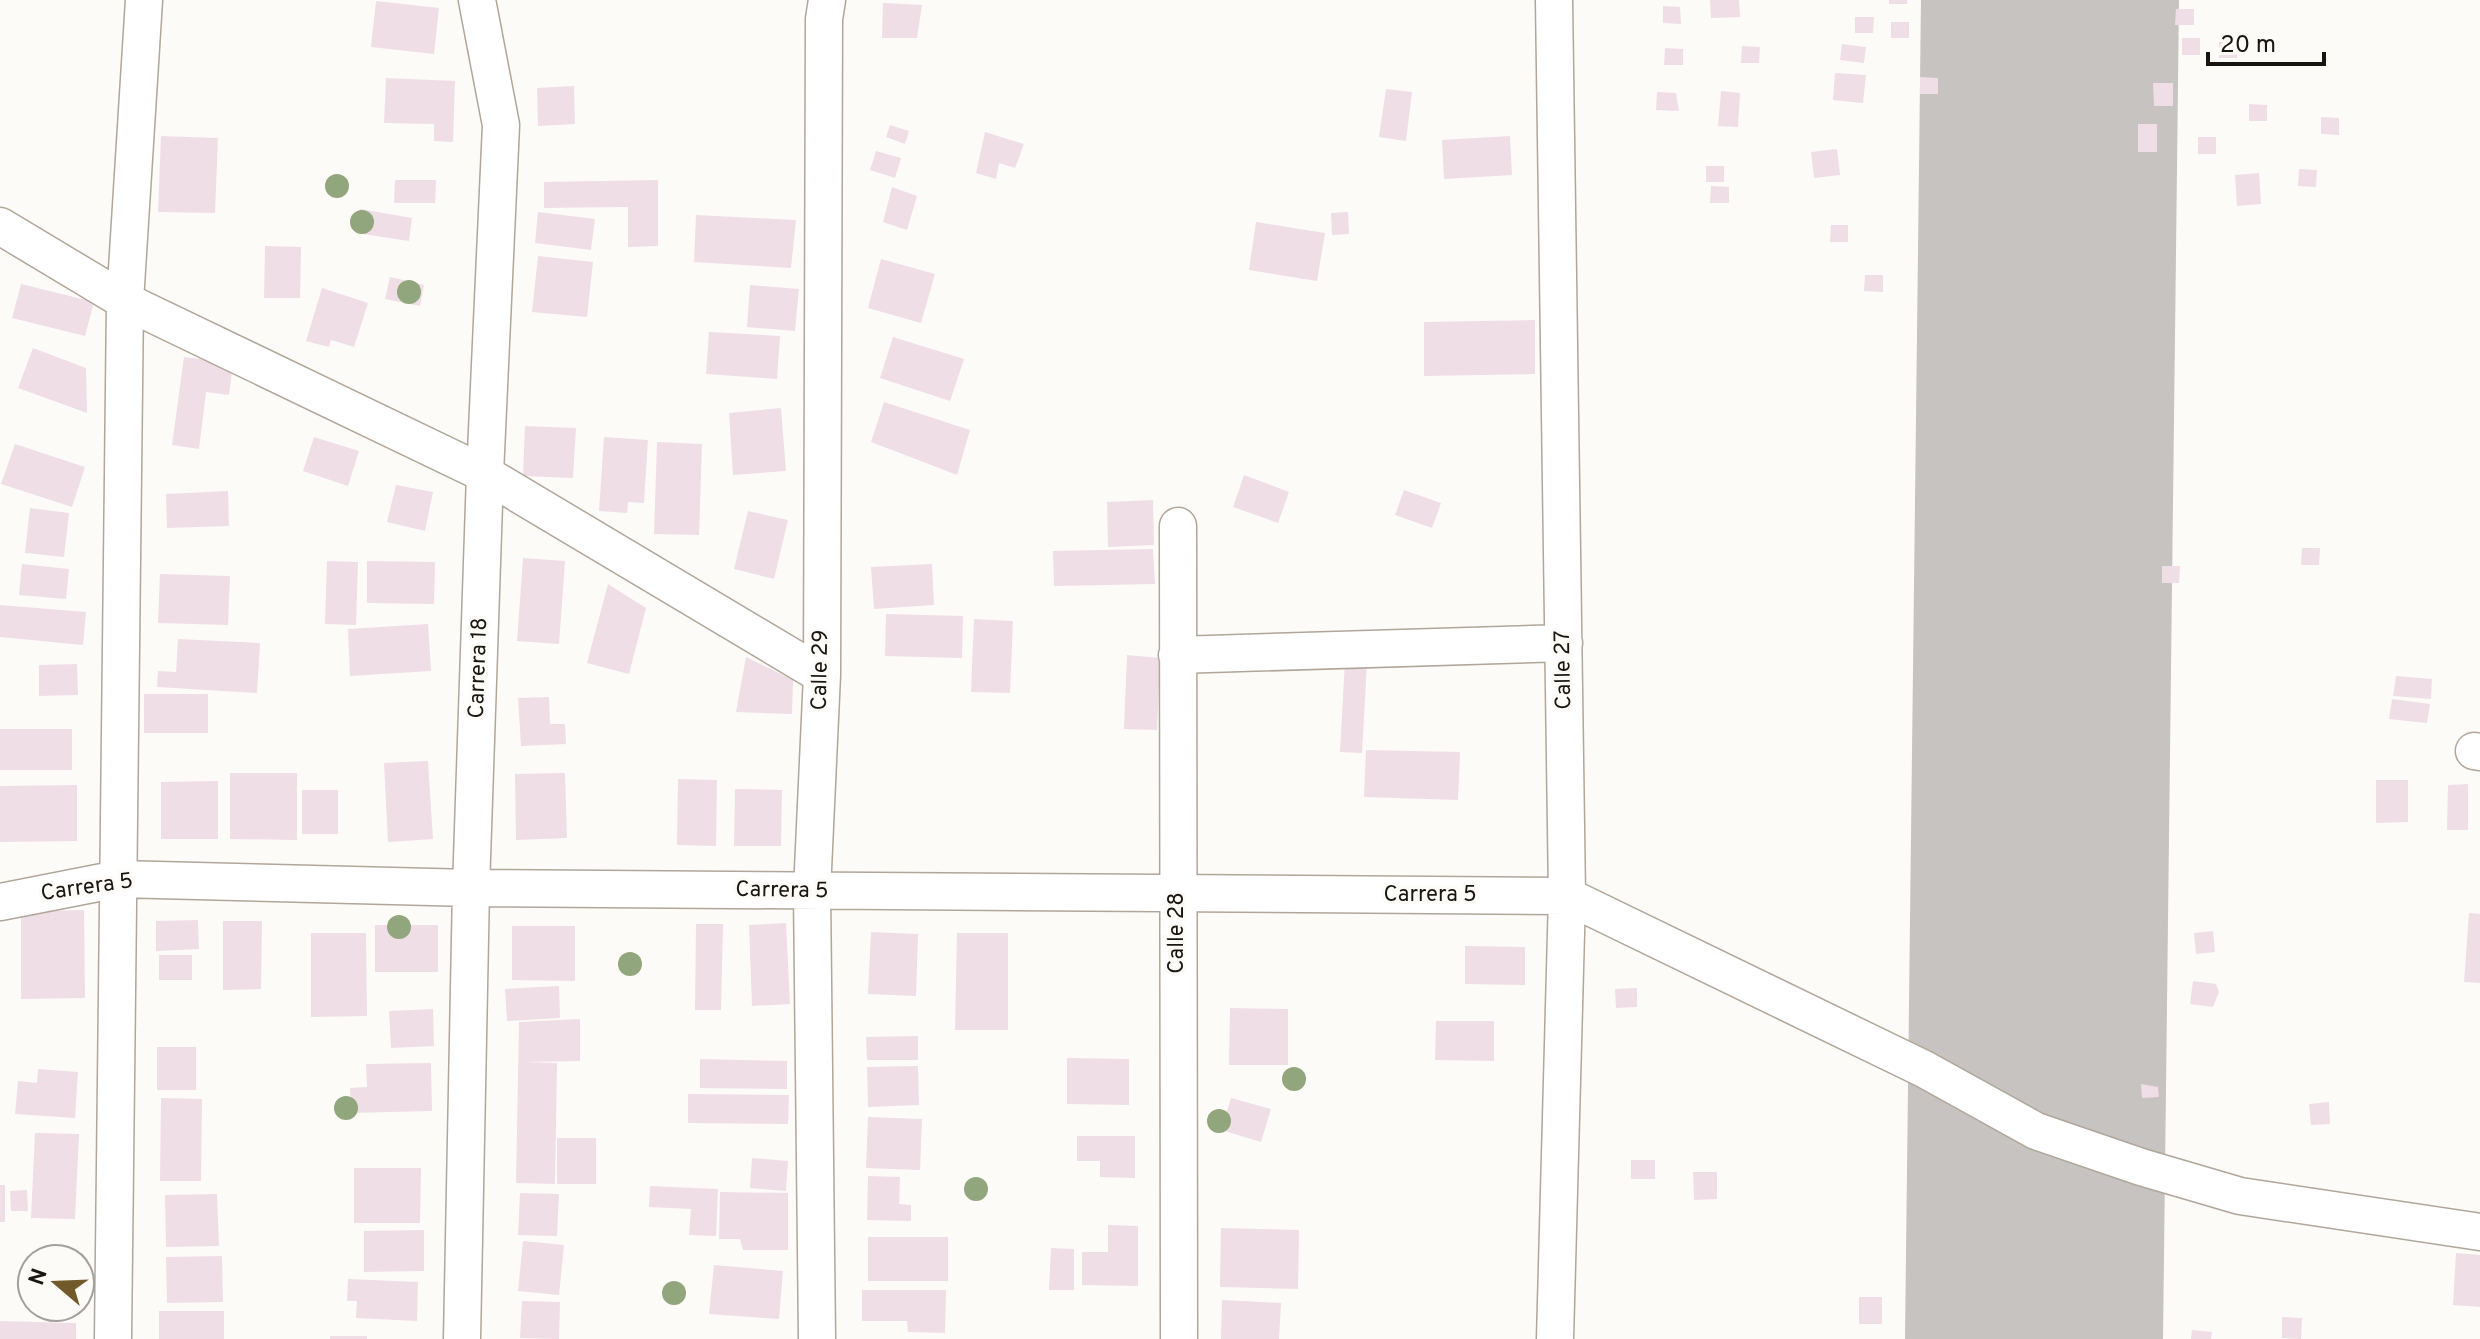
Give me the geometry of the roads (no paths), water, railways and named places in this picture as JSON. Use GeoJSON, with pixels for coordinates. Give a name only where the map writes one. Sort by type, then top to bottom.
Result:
{"type":"FeatureCollection","features":[{"type":"Feature","properties":{"kind":"street"},"geometry":{"type":"LineString","coordinates":[[113,1339],[125,301],[144,0]]}},
{"type":"Feature","properties":{"kind":"street","name":"Carrera 18"},"geometry":{"type":"LineString","coordinates":[[462,1339],[471,888],[501,125],[477,0]]}},
{"type":"Feature","properties":{"kind":"street","name":"Calle 29"},"geometry":{"type":"LineString","coordinates":[[817,1339],[812,891],[822,675],[824,19],[827,0]]}},
{"type":"Feature","properties":{"kind":"street","name":"Calle 27"},"geometry":{"type":"LineString","coordinates":[[1554,0],[1567,896],[1555,1339]]}},
{"type":"Feature","properties":{"kind":"street"},"geometry":{"type":"LineString","coordinates":[[0,226],[125,301],[485,474],[822,675]]}},
{"type":"Feature","properties":{"kind":"street","name":"Calle 28"},"geometry":{"type":"LineString","coordinates":[[1178,526],[1179,1339]]}},
{"type":"Feature","properties":{"kind":"street"},"geometry":{"type":"LineString","coordinates":[[1177,655],[1564,643]]}},
{"type":"Feature","properties":{"kind":"street","name":"Carrera 5"},"geometry":{"type":"LineString","coordinates":[[0,902],[118,879],[471,888],[1567,896]]}},
{"type":"Feature","properties":{"kind":"street"},"geometry":{"type":"LineString","coordinates":[[1567,896],[1924,1069],[2036,1131],[2141,1167],[2240,1196],[2469,1231]]}}]}
